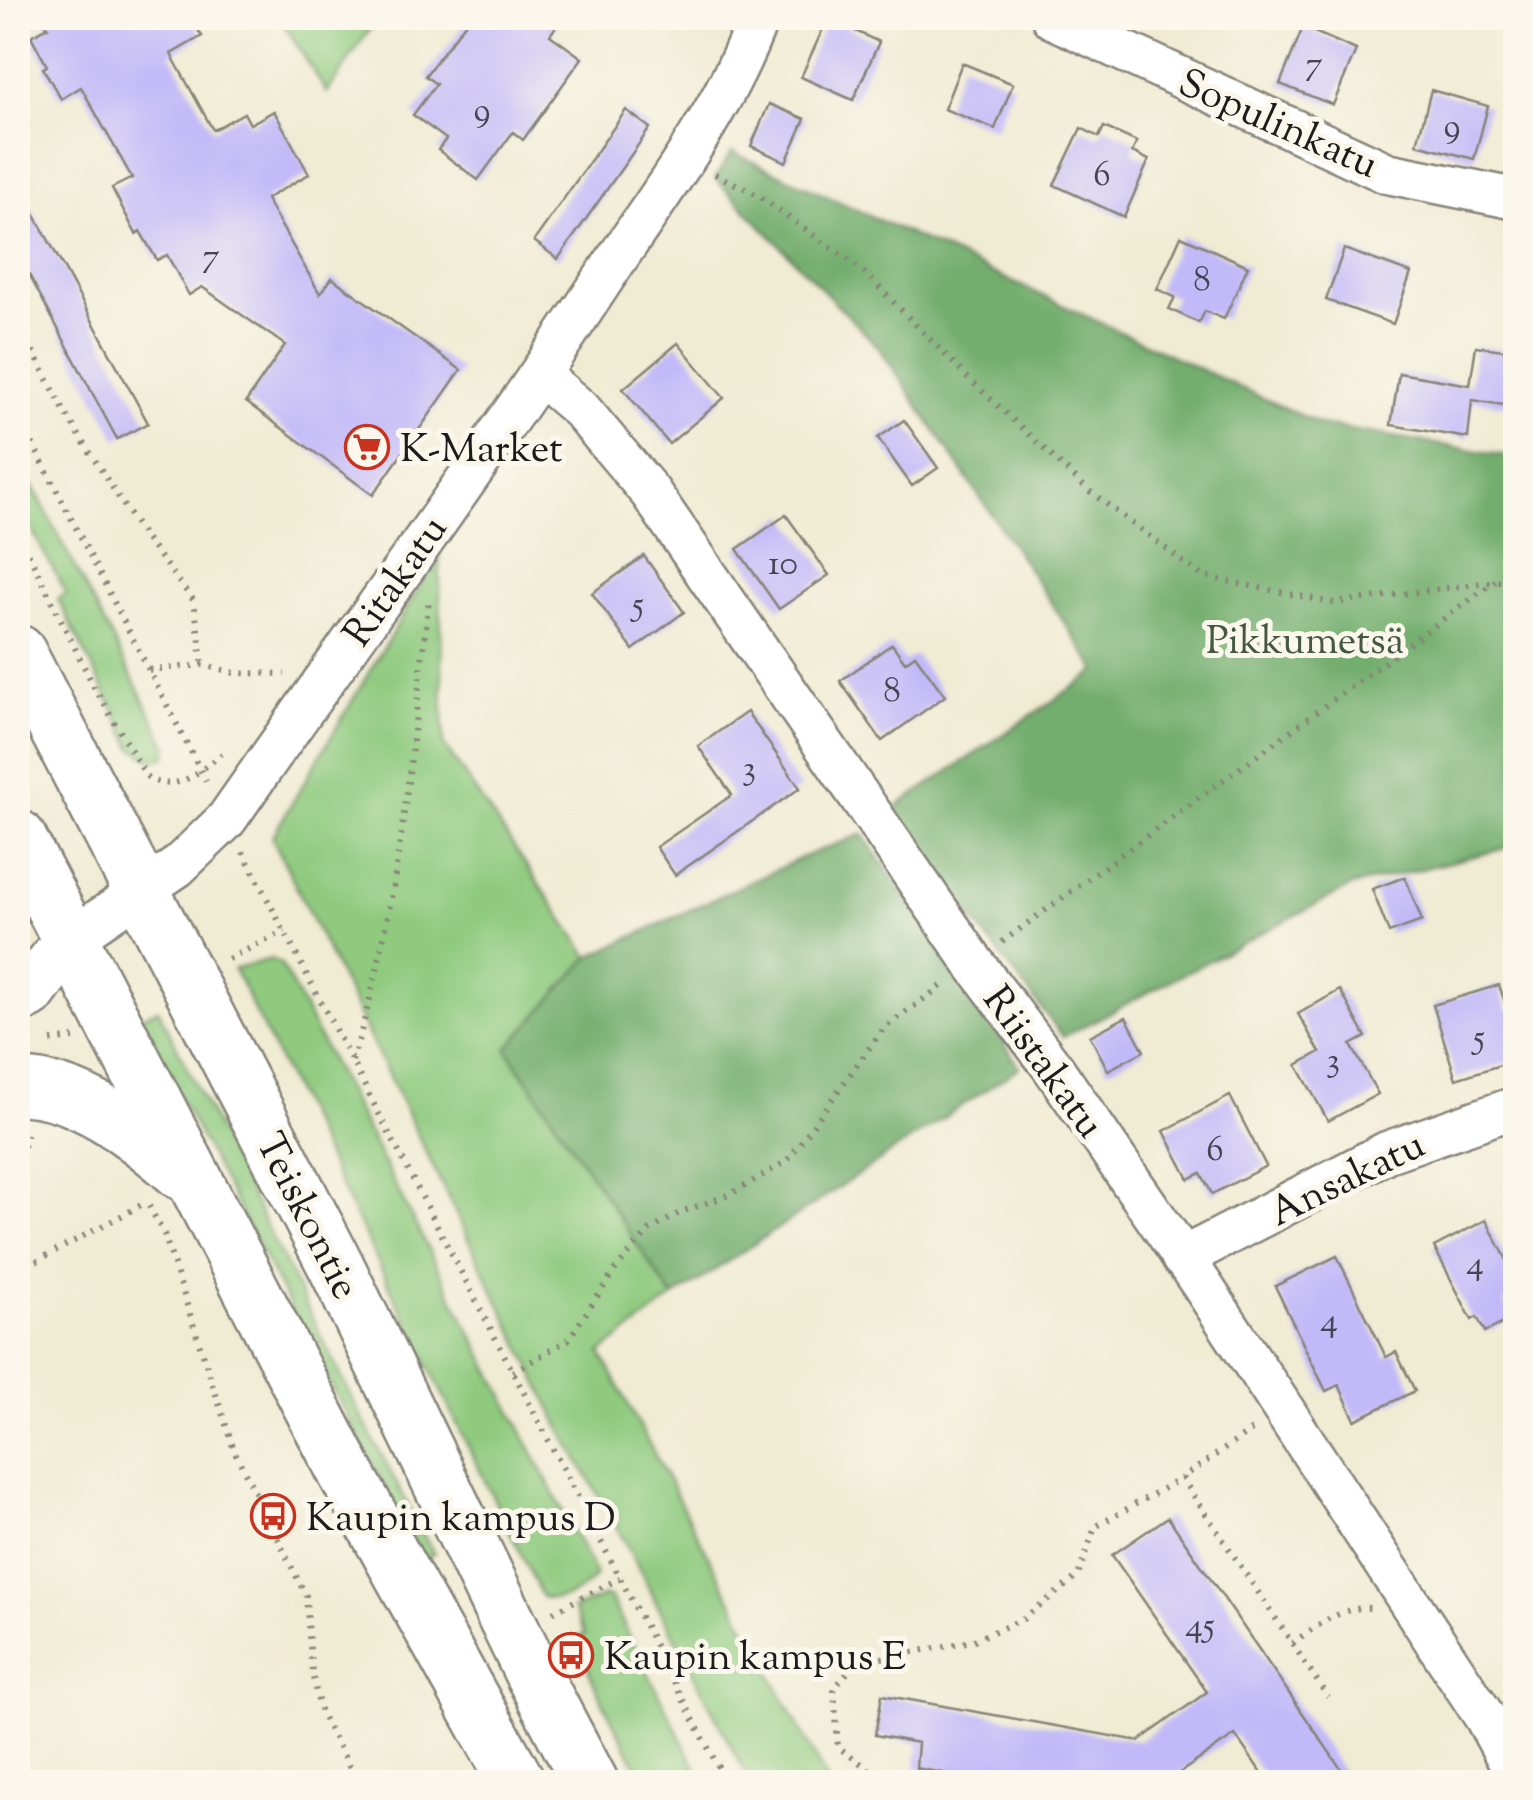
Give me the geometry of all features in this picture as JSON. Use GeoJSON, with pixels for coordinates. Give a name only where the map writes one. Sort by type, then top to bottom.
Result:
{"type":"FeatureCollection","features":[{"type":"Feature","properties":{"kind":"highway","name":"Teiskontie"},"geometry":{"type":"LineString","coordinates":[[18,653],[336,1266],[590,1782]]}},
{"type":"Feature","properties":{"kind":"highway"},"geometry":{"type":"LineString","coordinates":[[18,838],[43,944],[172,1192],[347,1476],[517,1782]]}},
{"type":"Feature","properties":{"kind":"highway"},"geometry":{"type":"LineString","coordinates":[[25,1102],[46,1087],[100,1112],[155,1148],[172,1192]]}},
{"type":"Feature","properties":{"kind":"street","name":"Ritakatu"},"geometry":{"type":"LineString","coordinates":[[43,944],[142,890],[192,854],[226,820],[540,375],[683,158],[736,69],[758,18]]}},
{"type":"Feature","properties":{"kind":"street","name":"Sopulinkatu"},"geometry":{"type":"LineString","coordinates":[[1052,18],[1387,173],[1516,199]]}},
{"type":"Feature","properties":{"kind":"street","name":"Riistakatu"},"geometry":{"type":"LineString","coordinates":[[540,375],[582,410],[650,492],[974,963],[1054,1069],[1486,1719],[1515,1772]]}},
{"type":"Feature","properties":{"kind":"street"},"geometry":{"type":"LineString","coordinates":[[18,999],[30,993],[43,944]]}},
{"type":"Feature","properties":{"kind":"street","name":"Ansakatu"},"geometry":{"type":"LineString","coordinates":[[1182,1258],[1387,1152],[1516,1107]]}},
{"type":"Feature","properties":{"kind":"street"},"geometry":{"type":"LineString","coordinates":[[1515,1772],[1516,1782]]}},
{"type":"Feature","properties":{"kind":"path"},"geometry":{"type":"LineString","coordinates":[[683,158],[758,195],[862,270],[965,375],[1088,490],[1202,576],[1334,603],[1498,581],[1516,583]]}},
{"type":"Feature","properties":{"kind":"path"},"geometry":{"type":"LineString","coordinates":[[18,322],[67,416],[143,536],[194,601],[203,665]]}},
{"type":"Feature","properties":{"kind":"path"},"geometry":{"type":"LineString","coordinates":[[18,415],[200,770],[177,785],[157,784],[146,776],[94,687],[24,544]]}},
{"type":"Feature","properties":{"kind":"path"},"geometry":{"type":"LineString","coordinates":[[352,1062],[371,1002],[396,874],[429,600],[423,574],[412,554]]}},
{"type":"Feature","properties":{"kind":"path"},"geometry":{"type":"LineString","coordinates":[[149,670],[203,665],[235,673],[291,674]]}},
{"type":"Feature","properties":{"kind":"path"},"geometry":{"type":"LineString","coordinates":[[241,848],[726,1782]]}},
{"type":"Feature","properties":{"kind":"path"},"geometry":{"type":"LineString","coordinates":[[18,1168],[25,1102]]}},
{"type":"Feature","properties":{"kind":"path"},"geometry":{"type":"LineString","coordinates":[[139,1191],[172,1192]]}},
{"type":"Feature","properties":{"kind":"path"},"geometry":{"type":"LineString","coordinates":[[18,1270],[172,1192]]}},
{"type":"Feature","properties":{"kind":"path"},"geometry":{"type":"LineString","coordinates":[[172,1192],[164,1234],[234,1450],[306,1596],[312,1673],[322,1714],[358,1782]]}},
{"type":"Feature","properties":{"kind":"path"},"geometry":{"type":"LineString","coordinates":[[887,1782],[838,1747],[834,1689],[855,1664],[972,1641],[1023,1619],[1078,1576],[1095,1527],[1182,1478],[1282,1409]]}},
{"type":"Feature","properties":{"kind":"path"},"geometry":{"type":"LineString","coordinates":[[1182,1478],[1328,1697]]}},
{"type":"Feature","properties":{"kind":"path"},"geometry":{"type":"LineString","coordinates":[[559,1626],[553,1612],[620,1578]]}},
{"type":"Feature","properties":{"kind":"path"},"geometry":{"type":"LineString","coordinates":[[1292,1643],[1354,1607],[1418,1617]]}},
{"type":"Feature","properties":{"kind":"path"},"geometry":{"type":"LineString","coordinates":[[712,1782],[719,1769]]}},
{"type":"Feature","properties":{"kind":"green space"},"geometry":{"type":"Polygon","coordinates":[[[280,18],[377,18],[327,93],[280,18]]]}},
{"type":"Feature","properties":{"kind":"green space","name":"Pikkumetsä"},"geometry":{"type":"Polygon","coordinates":[[[732,152],[1321,425],[1515,457],[1515,846],[1352,886],[1063,1037],[890,811],[1097,671],[880,349],[715,178],[732,152]]]}},
{"type":"Feature","properties":{"kind":"green space"},"geometry":{"type":"Polygon","coordinates":[[[31,482],[168,747],[165,758],[152,760],[133,748],[58,599],[66,593],[18,505],[18,488],[31,482]]]}},
{"type":"Feature","properties":{"kind":"green space"},"geometry":{"type":"Polygon","coordinates":[[[439,554],[444,745],[589,957],[507,1049],[673,1298],[601,1353],[828,1782],[750,1782],[626,1544],[563,1433],[272,837],[439,554]]]}},
{"type":"Feature","properties":{"kind":"green space"},"geometry":{"type":"Polygon","coordinates":[[[863,834],[1020,1067],[673,1298],[507,1049],[589,957],[808,855],[863,834]]]}},
{"type":"Feature","properties":{"kind":"green space"},"geometry":{"type":"Polygon","coordinates":[[[271,959],[281,964],[596,1575],[572,1594],[542,1597],[234,969],[271,959]]]}},
{"type":"Feature","properties":{"kind":"green space"},"geometry":{"type":"Polygon","coordinates":[[[158,1009],[434,1554],[423,1559],[138,1019],[158,1009]]]}},
{"type":"Feature","properties":{"kind":"green space"},"geometry":{"type":"Polygon","coordinates":[[[604,1596],[610,1598],[697,1770],[696,1782],[645,1782],[606,1709],[582,1650],[580,1636],[585,1635],[573,1609],[604,1596]]]}},
{"type":"Feature","properties":{"kind":"building"},"geometry":{"type":"Polygon","coordinates":[[[43,18],[190,18],[202,36],[171,54],[213,130],[244,113],[250,124],[274,111],[309,174],[266,199],[320,294],[332,278],[461,370],[373,495],[246,402],[285,345],[202,287],[189,295],[167,255],[157,260],[140,231],[136,234],[112,188],[132,178],[81,87],[61,99],[43,68],[47,66],[31,36],[48,27],[43,18]]]}},
{"type":"Feature","properties":{"kind":"building"},"geometry":{"type":"Polygon","coordinates":[[[469,18],[562,18],[550,35],[582,58],[523,140],[513,132],[478,180],[438,150],[446,139],[413,115],[436,84],[425,76],[469,18]]]}},
{"type":"Feature","properties":{"kind":"building"},"geometry":{"type":"Polygon","coordinates":[[[828,18],[879,42],[853,100],[801,77],[828,18]]]}},
{"type":"Feature","properties":{"kind":"building"},"geometry":{"type":"Polygon","coordinates":[[[1303,27],[1356,50],[1333,105],[1280,84],[1303,27]]]}},
{"type":"Feature","properties":{"kind":"building"},"geometry":{"type":"Polygon","coordinates":[[[962,63],[1013,84],[995,129],[944,109],[962,63]]]}},
{"type":"Feature","properties":{"kind":"building"},"geometry":{"type":"Polygon","coordinates":[[[1431,90],[1488,106],[1474,159],[1417,144],[1431,90]]]}},
{"type":"Feature","properties":{"kind":"building"},"geometry":{"type":"Polygon","coordinates":[[[769,104],[805,119],[786,162],[751,146],[769,104]]]}},
{"type":"Feature","properties":{"kind":"building"},"geometry":{"type":"Polygon","coordinates":[[[626,110],[650,128],[558,259],[534,241],[626,110]]]}},
{"type":"Feature","properties":{"kind":"building"},"geometry":{"type":"Polygon","coordinates":[[[1104,127],[1137,142],[1132,152],[1149,160],[1124,217],[1054,185],[1081,128],[1099,137],[1104,127]]]}},
{"type":"Feature","properties":{"kind":"building"},"geometry":{"type":"Polygon","coordinates":[[[18,184],[148,423],[117,439],[18,254],[18,184]]]}},
{"type":"Feature","properties":{"kind":"building"},"geometry":{"type":"Polygon","coordinates":[[[1181,236],[1248,266],[1224,319],[1205,311],[1199,323],[1169,309],[1175,297],[1157,289],[1181,236]]]}},
{"type":"Feature","properties":{"kind":"building"},"geometry":{"type":"Polygon","coordinates":[[[1344,249],[1411,273],[1393,324],[1326,300],[1344,249]]]}},
{"type":"Feature","properties":{"kind":"building"},"geometry":{"type":"Polygon","coordinates":[[[678,343],[724,398],[669,444],[623,389],[678,343]]]}},
{"type":"Feature","properties":{"kind":"building"},"geometry":{"type":"Polygon","coordinates":[[[1476,346],[1516,352],[1516,407],[1472,400],[1468,438],[1391,425],[1399,373],[1470,385],[1476,346]]]}},
{"type":"Feature","properties":{"kind":"building"},"geometry":{"type":"Polygon","coordinates":[[[904,420],[938,468],[912,486],[878,438],[904,420]]]}},
{"type":"Feature","properties":{"kind":"building"},"geometry":{"type":"Polygon","coordinates":[[[786,515],[829,575],[779,609],[737,549],[786,515]]]}},
{"type":"Feature","properties":{"kind":"building"},"geometry":{"type":"Polygon","coordinates":[[[644,556],[684,612],[633,650],[592,593],[644,556]]]}},
{"type":"Feature","properties":{"kind":"building"},"geometry":{"type":"Polygon","coordinates":[[[892,644],[905,662],[915,655],[945,696],[882,741],[840,681],[892,644]]]}},
{"type":"Feature","properties":{"kind":"building"},"geometry":{"type":"Polygon","coordinates":[[[747,712],[800,788],[675,875],[656,847],[732,795],[698,746],[747,712]]]}},
{"type":"Feature","properties":{"kind":"building"},"geometry":{"type":"Polygon","coordinates":[[[1405,877],[1422,921],[1389,933],[1372,889],[1405,877]]]}},
{"type":"Feature","properties":{"kind":"building"},"geometry":{"type":"Polygon","coordinates":[[[1499,985],[1508,1011],[1516,1009],[1516,1060],[1456,1079],[1433,1005],[1499,985]]]}},
{"type":"Feature","properties":{"kind":"building"},"geometry":{"type":"Polygon","coordinates":[[[1340,990],[1366,1037],[1351,1045],[1378,1094],[1328,1121],[1297,1065],[1320,1052],[1298,1014],[1340,990]]]}},
{"type":"Feature","properties":{"kind":"building"},"geometry":{"type":"Polygon","coordinates":[[[1126,1017],[1144,1051],[1108,1070],[1090,1036],[1126,1017]]]}},
{"type":"Feature","properties":{"kind":"building"},"geometry":{"type":"Polygon","coordinates":[[[1230,1096],[1266,1166],[1212,1194],[1201,1173],[1189,1179],[1164,1131],[1230,1096]]]}},
{"type":"Feature","properties":{"kind":"building"},"geometry":{"type":"Polygon","coordinates":[[[1486,1220],[1516,1277],[1516,1296],[1504,1302],[1512,1319],[1485,1332],[1477,1317],[1472,1320],[1434,1247],[1486,1220]]]}},
{"type":"Feature","properties":{"kind":"building"},"geometry":{"type":"Polygon","coordinates":[[[1337,1256],[1386,1357],[1396,1352],[1415,1391],[1355,1420],[1339,1385],[1326,1391],[1275,1286],[1337,1256]]]}},
{"type":"Feature","properties":{"kind":"building"},"geometry":{"type":"Polygon","coordinates":[[[1168,1517],[1350,1782],[1268,1782],[1235,1735],[1166,1782],[990,1782],[916,1768],[918,1743],[875,1735],[882,1695],[1139,1741],[1207,1692],[1112,1555],[1168,1517]]]}},
{"type":"Feature","properties":{"kind":"place","name":"K-Market"},"geometry":{"type":"Point","coordinates":[367,447]}},
{"type":"Feature","properties":{"kind":"place","name":"Kaupin kampus D"},"geometry":{"type":"Point","coordinates":[273,1516]}},
{"type":"Feature","properties":{"kind":"place","name":"Kaupin kampus E"},"geometry":{"type":"Point","coordinates":[571,1655]}}]}
